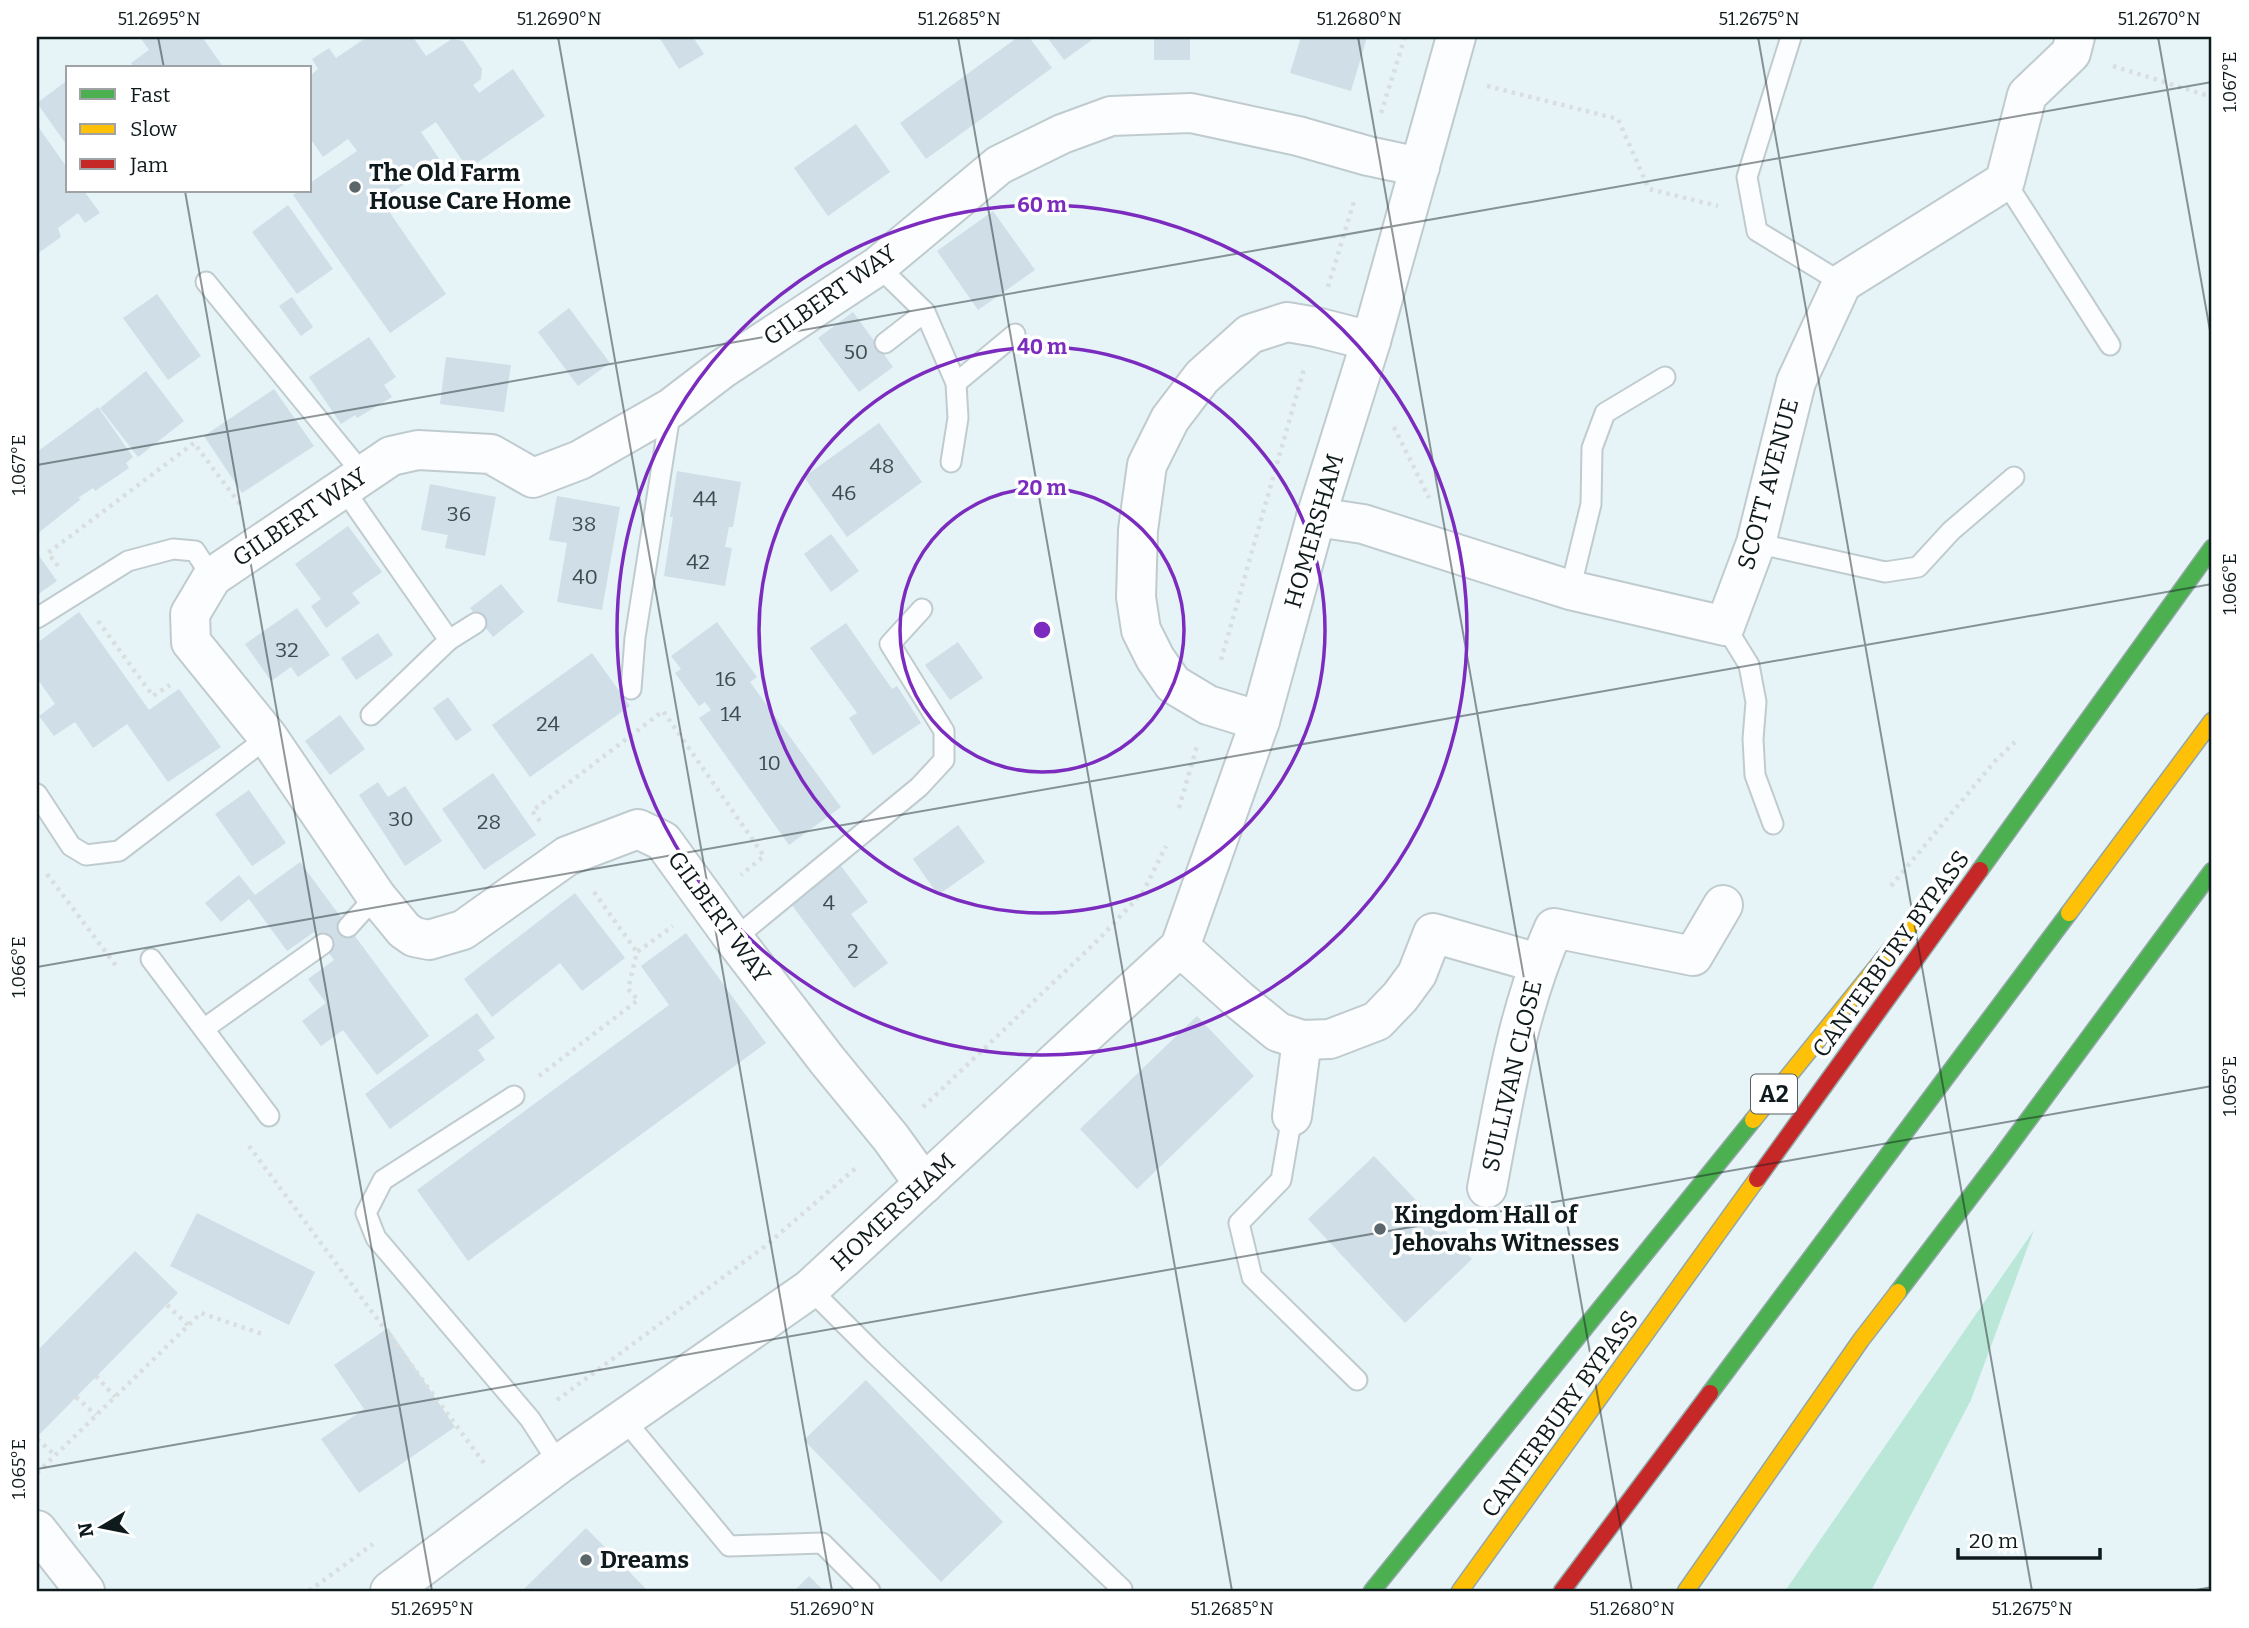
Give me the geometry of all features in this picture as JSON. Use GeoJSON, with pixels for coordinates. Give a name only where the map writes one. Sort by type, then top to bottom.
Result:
{"type":"FeatureCollection","features":[{"type":"Feature","properties":{"kind":"highway","name":"CANTERBURY BYPASS"},"geometry":{"type":"LineString","coordinates":[[1460,1591],[2212,548]]}},
{"type":"Feature","properties":{"kind":"highway","name":"A2"},"geometry":{"type":"LineString","coordinates":[[2001,812],[2176,596]]}},
{"type":"Feature","properties":{"kind":"highway"},"geometry":{"type":"LineString","coordinates":[[1562,1591],[2212,721]]}},
{"type":"Feature","properties":{"kind":"highway"},"geometry":{"type":"LineString","coordinates":[[1686,1591],[1861,1340],[2212,871]]}},
{"type":"Feature","properties":{"kind":"highway","name":"A2"},"geometry":{"type":"LineString","coordinates":[[1372,1591],[1923,910]]}},
{"type":"Feature","properties":{"kind":"street","name":"HOMERSHAM"},"geometry":{"type":"LineString","coordinates":[[390,1591],[559,1464],[810,1289],[1180,947],[1260,722],[1316,517],[1371,341],[1445,82],[1455,37]]}},
{"type":"Feature","properties":{"kind":"street"},"geometry":{"type":"LineString","coordinates":[[1842,283],[2004,181],[2027,95],[2073,45]]}},
{"type":"Feature","properties":{"kind":"street","name":"GILBERT WAY"},"geometry":{"type":"LineString","coordinates":[[924,1184],[891,1138],[734,939],[663,841],[638,829],[568,856],[463,930],[429,940],[414,937],[404,930],[376,896],[268,737],[191,642],[190,614],[212,577],[391,456],[418,450],[491,454],[533,478],[580,460],[671,408],[722,369],[878,266],[999,165],[1062,134],[1111,116],[1191,113],[1298,136],[1368,156],[1420,167]]}},
{"type":"Feature","properties":{"kind":"street","name":"SCOTT AVENUE"},"geometry":{"type":"LineString","coordinates":[[1725,626],[1756,543],[1796,383],[1842,283]]}},
{"type":"Feature","properties":{"kind":"street"},"geometry":{"type":"LineString","coordinates":[[1260,722],[1208,705],[1173,684],[1155,658],[1141,630],[1136,597],[1138,530],[1147,465],[1170,419],[1202,377],[1250,334],[1287,322],[1371,341]]}},
{"type":"Feature","properties":{"kind":"street"},"geometry":{"type":"LineString","coordinates":[[1316,517],[1363,524],[1570,590],[1725,626]]}},
{"type":"Feature","properties":{"kind":"street","name":"SULLIVAN CLOSE"},"geometry":{"type":"LineString","coordinates":[[1487,1188],[1510,1062],[1538,963],[1554,928],[1693,956],[1723,905]]}},
{"type":"Feature","properties":{"kind":"street","name":"SULLIVAN CLOSE"},"geometry":{"type":"LineString","coordinates":[[1302,1040],[1330,1039],[1377,1021],[1401,997],[1417,974],[1433,933],[1538,963]]}},
{"type":"Feature","properties":{"kind":"street"},"geometry":{"type":"LineString","coordinates":[[1180,947],[1278,1031],[1302,1040],[1292,1116]]}},
{"type":"Feature","properties":{"kind":"street"},"geometry":{"type":"LineString","coordinates":[[37,1530],[85,1591]]}},
{"type":"Feature","properties":{"kind":"lane"},"geometry":{"type":"LineString","coordinates":[[1791,37],[1747,177],[1756,231],[1842,283]]}},
{"type":"Feature","properties":{"kind":"lane"},"geometry":{"type":"LineString","coordinates":[[2004,181],[2110,345]]}},
{"type":"Feature","properties":{"kind":"lane"},"geometry":{"type":"LineString","coordinates":[[878,266],[925,312],[956,383],[958,418],[951,462]]}},
{"type":"Feature","properties":{"kind":"lane"},"geometry":{"type":"LineString","coordinates":[[205,282],[353,481],[449,640]]}},
{"type":"Feature","properties":{"kind":"lane"},"geometry":{"type":"LineString","coordinates":[[885,343],[925,312]]}},
{"type":"Feature","properties":{"kind":"lane"},"geometry":{"type":"LineString","coordinates":[[956,383],[1016,334]]}},
{"type":"Feature","properties":{"kind":"lane"},"geometry":{"type":"LineString","coordinates":[[1570,590],[1591,504],[1592,448],[1605,413],[1665,377]]}},
{"type":"Feature","properties":{"kind":"lane"},"geometry":{"type":"LineString","coordinates":[[631,689],[635,638],[671,408]]}},
{"type":"Feature","properties":{"kind":"lane"},"geometry":{"type":"LineString","coordinates":[[1756,543],[1885,572],[1917,567],[1951,531],[2014,477]]}},
{"type":"Feature","properties":{"kind":"lane"},"geometry":{"type":"LineString","coordinates":[[37,618],[128,561],[173,549],[195,551],[212,577]]}},
{"type":"Feature","properties":{"kind":"lane"},"geometry":{"type":"LineString","coordinates":[[734,939],[919,787],[944,760],[944,731],[890,644],[922,609]]}},
{"type":"Feature","properties":{"kind":"lane"},"geometry":{"type":"LineString","coordinates":[[371,715],[449,640],[476,623]]}},
{"type":"Feature","properties":{"kind":"lane"},"geometry":{"type":"LineString","coordinates":[[1725,626],[1749,665],[1756,702],[1753,739],[1755,775],[1773,824]]}},
{"type":"Feature","properties":{"kind":"lane"},"geometry":{"type":"LineString","coordinates":[[37,794],[71,846],[86,855],[119,851],[268,737]]}},
{"type":"Feature","properties":{"kind":"lane"},"geometry":{"type":"LineString","coordinates":[[348,927],[376,896]]}},
{"type":"Feature","properties":{"kind":"lane"},"geometry":{"type":"LineString","coordinates":[[205,1028],[323,944]]}},
{"type":"Feature","properties":{"kind":"lane"},"geometry":{"type":"LineString","coordinates":[[151,959],[268,1116]]}},
{"type":"Feature","properties":{"kind":"lane"},"geometry":{"type":"LineString","coordinates":[[514,1096],[383,1180],[366,1213],[376,1238],[530,1419],[559,1464]]}},
{"type":"Feature","properties":{"kind":"lane"},"geometry":{"type":"LineString","coordinates":[[1292,1116],[1282,1180],[1239,1223],[1252,1277],[1357,1380]]}},
{"type":"Feature","properties":{"kind":"lane"},"geometry":{"type":"LineString","coordinates":[[810,1289],[1122,1589]]}},
{"type":"Feature","properties":{"kind":"lane"},"geometry":{"type":"LineString","coordinates":[[624,1419],[729,1546],[822,1544],[870,1591]]}},
{"type":"Feature","properties":{"kind":"path"},"geometry":{"type":"LineString","coordinates":[[1178,811],[1316,327],[1405,37]]}},
{"type":"Feature","properties":{"kind":"path"},"geometry":{"type":"LineString","coordinates":[[2073,45],[2212,97]]}},
{"type":"Feature","properties":{"kind":"path"},"geometry":{"type":"LineString","coordinates":[[1445,82],[1486,86],[1618,119],[1649,189],[1716,205],[1756,231]]}},
{"type":"Feature","properties":{"kind":"path"},"geometry":{"type":"LineString","coordinates":[[1394,427],[1438,518],[1436,547]]}},
{"type":"Feature","properties":{"kind":"path"},"geometry":{"type":"LineString","coordinates":[[530,1419],[764,1247],[891,1138],[1089,948],[1143,892],[1171,837]]}},
{"type":"Feature","properties":{"kind":"path"},"geometry":{"type":"LineString","coordinates":[[568,856],[637,952]]}},
{"type":"Feature","properties":{"kind":"path"},"geometry":{"type":"LineString","coordinates":[[45,870],[124,976]]}},
{"type":"Feature","properties":{"kind":"path"},"geometry":{"type":"LineString","coordinates":[[514,1096],[638,1000],[628,989],[637,952],[708,902]]}},
{"type":"Feature","properties":{"kind":"path"},"geometry":{"type":"LineString","coordinates":[[246,1142],[484,1463],[473,1471]]}},
{"type":"Feature","properties":{"kind":"path"},"geometry":{"type":"LineString","coordinates":[[167,1305],[188,1325]]}},
{"type":"Feature","properties":{"kind":"path"},"geometry":{"type":"LineString","coordinates":[[37,1473],[201,1313],[262,1334]]}},
{"type":"Feature","properties":{"kind":"path"},"geometry":{"type":"LineString","coordinates":[[96,1376],[115,1397]]}},
{"type":"Feature","properties":{"kind":"path"},"geometry":{"type":"LineString","coordinates":[[76,1397],[96,1415]]}},
{"type":"Feature","properties":{"kind":"path"},"geometry":{"type":"LineString","coordinates":[[37,1439],[55,1455]]}},
{"type":"Feature","properties":{"kind":"path"},"geometry":{"type":"LineString","coordinates":[[309,1591],[374,1543]]}},
{"type":"Feature","properties":{"kind":"green space"},"geometry":{"type":"Polygon","coordinates":[[[2034,1230],[1971,1400],[1871,1591],[1785,1591],[2034,1230]]]}},
{"type":"Feature","properties":{"kind":"building"},"geometry":{"type":"Polygon","coordinates":[[[140,37],[202,37],[223,66],[133,66],[131,63],[149,50],[140,37]]]}},
{"type":"Feature","properties":{"kind":"building","name":"The Old Farm House Care Home"},"geometry":{"type":"Polygon","coordinates":[[[367,37],[413,37],[426,56],[452,39],[463,41],[482,69],[481,79],[473,85],[479,93],[513,69],[545,116],[468,169],[436,122],[421,132],[440,160],[381,200],[446,294],[390,333],[293,195],[298,192],[312,192],[312,182],[357,151],[348,139],[323,157],[312,141],[312,74],[318,69],[312,59],[329,48],[336,58],[367,37]]]}},
{"type":"Feature","properties":{"kind":"building"},"geometry":{"type":"Polygon","coordinates":[[[659,37],[693,37],[704,54],[679,69],[659,37]]]}},
{"type":"Feature","properties":{"kind":"building"},"geometry":{"type":"Polygon","coordinates":[[[1018,37],[1029,37],[1052,68],[926,159],[900,123],[1018,37]]]}},
{"type":"Feature","properties":{"kind":"building"},"geometry":{"type":"Polygon","coordinates":[[[1047,37],[1096,37],[1064,60],[1047,37]]]}},
{"type":"Feature","properties":{"kind":"building"},"geometry":{"type":"Polygon","coordinates":[[[1154,37],[1190,37],[1190,60],[1154,60],[1154,37]]]}},
{"type":"Feature","properties":{"kind":"building"},"geometry":{"type":"Polygon","coordinates":[[[1301,37],[1367,37],[1351,91],[1290,73],[1301,37]]]}},
{"type":"Feature","properties":{"kind":"building"},"geometry":{"type":"Polygon","coordinates":[[[66,81],[66,144],[37,103],[66,81]]]}},
{"type":"Feature","properties":{"kind":"building"},"geometry":{"type":"Polygon","coordinates":[[[856,124],[890,172],[828,216],[794,168],[856,124]]]}},
{"type":"Feature","properties":{"kind":"building"},"geometry":{"type":"Polygon","coordinates":[[[37,125],[66,166],[66,192],[85,192],[100,213],[85,223],[78,213],[58,228],[61,237],[37,254],[37,125]]]}},
{"type":"Feature","properties":{"kind":"building"},"geometry":{"type":"Polygon","coordinates":[[[288,205],[333,269],[297,294],[252,232],[288,205]]]}},
{"type":"Feature","properties":{"kind":"building"},"geometry":{"type":"Polygon","coordinates":[[[993,211],[1035,270],[978,310],[937,251],[993,211]]]}},
{"type":"Feature","properties":{"kind":"building"},"geometry":{"type":"Polygon","coordinates":[[[157,294],[201,356],[168,380],[123,318],[157,294]]]}},
{"type":"Feature","properties":{"kind":"building"},"geometry":{"type":"Polygon","coordinates":[[[292,297],[313,327],[301,336],[279,306],[292,297]]]}},
{"type":"Feature","properties":{"kind":"building"},"geometry":{"type":"Polygon","coordinates":[[[569,308],[610,363],[578,386],[538,332],[569,308]]]}},
{"type":"Feature","properties":{"kind":"building"},"geometry":{"type":"Polygon","coordinates":[[[853,312],[893,367],[859,392],[818,338],[853,312]]]}},
{"type":"Feature","properties":{"kind":"building"},"geometry":{"type":"Polygon","coordinates":[[[369,337],[396,377],[384,385],[392,397],[357,418],[355,415],[341,424],[309,377],[369,337]]]}},
{"type":"Feature","properties":{"kind":"building"},"geometry":{"type":"Polygon","coordinates":[[[446,357],[511,365],[504,412],[440,404],[446,357]]]}},
{"type":"Feature","properties":{"kind":"building"},"geometry":{"type":"Polygon","coordinates":[[[146,371],[184,421],[138,457],[100,408],[146,371]]]}},
{"type":"Feature","properties":{"kind":"building"},"geometry":{"type":"Polygon","coordinates":[[[274,389],[314,446],[242,493],[204,436],[274,389]]]}},
{"type":"Feature","properties":{"kind":"building"},"geometry":{"type":"Polygon","coordinates":[[[98,407],[133,457],[126,463],[129,468],[95,491],[93,488],[78,498],[81,499],[37,534],[37,452],[98,407]]]}},
{"type":"Feature","properties":{"kind":"building"},"geometry":{"type":"Polygon","coordinates":[[[879,423],[922,482],[847,537],[804,477],[879,423]]]}},
{"type":"Feature","properties":{"kind":"building"},"geometry":{"type":"Polygon","coordinates":[[[677,471],[741,482],[733,527],[729,527],[725,547],[732,548],[725,586],[664,576],[677,471]]]}},
{"type":"Feature","properties":{"kind":"building"},"geometry":{"type":"Polygon","coordinates":[[[430,484],[496,497],[485,556],[445,548],[448,535],[421,530],[430,484]]]}},
{"type":"Feature","properties":{"kind":"building"},"geometry":{"type":"Polygon","coordinates":[[[557,496],[620,507],[602,610],[557,602],[567,543],[549,540],[557,496]]]}},
{"type":"Feature","properties":{"kind":"building"},"geometry":{"type":"Polygon","coordinates":[[[348,526],[382,572],[352,593],[360,603],[326,628],[311,606],[321,599],[295,564],[348,526]]]}},
{"type":"Feature","properties":{"kind":"building"},"geometry":{"type":"Polygon","coordinates":[[[831,534],[859,571],[831,592],[804,554],[831,534]]]}},
{"type":"Feature","properties":{"kind":"building"},"geometry":{"type":"Polygon","coordinates":[[[37,553],[57,581],[37,595],[37,553]]]}},
{"type":"Feature","properties":{"kind":"building"},"geometry":{"type":"Polygon","coordinates":[[[501,584],[524,612],[493,637],[470,608],[501,584]]]}},
{"type":"Feature","properties":{"kind":"building"},"geometry":{"type":"Polygon","coordinates":[[[297,608],[330,655],[298,677],[291,667],[271,681],[245,644],[297,608]]]}},
{"type":"Feature","properties":{"kind":"building"},"geometry":{"type":"Polygon","coordinates":[[[79,612],[149,710],[179,689],[221,747],[168,782],[127,724],[93,748],[75,722],[54,736],[39,716],[55,704],[37,678],[37,643],[79,612]]]}},
{"type":"Feature","properties":{"kind":"building"},"geometry":{"type":"Polygon","coordinates":[[[717,622],[757,677],[750,682],[841,807],[789,845],[699,718],[711,710],[705,702],[699,706],[675,673],[681,669],[671,656],[717,622]]]}},
{"type":"Feature","properties":{"kind":"building"},"geometry":{"type":"Polygon","coordinates":[[[846,623],[892,689],[897,686],[921,723],[873,755],[849,718],[857,713],[810,648],[846,623]]]}},
{"type":"Feature","properties":{"kind":"building"},"geometry":{"type":"Polygon","coordinates":[[[378,633],[393,655],[356,680],[341,658],[378,633]]]}},
{"type":"Feature","properties":{"kind":"building"},"geometry":{"type":"Polygon","coordinates":[[[958,642],[983,678],[950,700],[925,665],[958,642]]]}},
{"type":"Feature","properties":{"kind":"building"},"geometry":{"type":"Polygon","coordinates":[[[592,653],[630,706],[530,777],[492,725],[592,653]]]}},
{"type":"Feature","properties":{"kind":"building"},"geometry":{"type":"Polygon","coordinates":[[[448,697],[472,730],[456,741],[433,708],[448,697]]]}},
{"type":"Feature","properties":{"kind":"building"},"geometry":{"type":"Polygon","coordinates":[[[340,715],[365,749],[330,775],[305,741],[340,715]]]}},
{"type":"Feature","properties":{"kind":"building"},"geometry":{"type":"Polygon","coordinates":[[[493,773],[536,835],[484,870],[442,809],[493,773]]]}},
{"type":"Feature","properties":{"kind":"building"},"geometry":{"type":"Polygon","coordinates":[[[378,782],[388,797],[405,786],[442,841],[405,866],[359,795],[378,782]]]}},
{"type":"Feature","properties":{"kind":"building"},"geometry":{"type":"Polygon","coordinates":[[[249,790],[286,843],[252,866],[215,814],[249,790]]]}},
{"type":"Feature","properties":{"kind":"building"},"geometry":{"type":"Polygon","coordinates":[[[958,825],[985,862],[938,895],[913,859],[958,825]]]}},
{"type":"Feature","properties":{"kind":"building"},"geometry":{"type":"Polygon","coordinates":[[[300,862],[429,1036],[377,1075],[343,1030],[321,1046],[302,1021],[326,1003],[308,979],[334,960],[314,932],[287,951],[249,899],[221,922],[205,903],[239,875],[255,895],[300,862]]]}},
{"type":"Feature","properties":{"kind":"building"},"geometry":{"type":"Polygon","coordinates":[[[841,866],[868,902],[851,914],[888,963],[854,988],[791,904],[841,866]]]}},
{"type":"Feature","properties":{"kind":"building"},"geometry":{"type":"Polygon","coordinates":[[[575,893],[625,958],[582,991],[560,963],[492,1017],[464,979],[575,893]]]}},
{"type":"Feature","properties":{"kind":"building"},"geometry":{"type":"Polygon","coordinates":[[[686,933],[766,1043],[468,1261],[417,1190],[669,1005],[641,966],[686,933]]]}},
{"type":"Feature","properties":{"kind":"building"},"geometry":{"type":"Polygon","coordinates":[[[477,1013],[495,1038],[478,1050],[485,1060],[390,1129],[365,1094],[477,1013]]]}},
{"type":"Feature","properties":{"kind":"building"},"geometry":{"type":"Polygon","coordinates":[[[1197,1016],[1254,1076],[1137,1189],[1080,1129],[1197,1016]]]}},
{"type":"Feature","properties":{"kind":"building","name":"Kingdom Hall of Jehovahs Witnesses"},"geometry":{"type":"Polygon","coordinates":[[[1374,1156],[1472,1259],[1405,1323],[1308,1219],[1374,1156]]]}},
{"type":"Feature","properties":{"kind":"building"},"geometry":{"type":"Polygon","coordinates":[[[197,1213],[315,1272],[289,1325],[170,1266],[197,1213]]]}},
{"type":"Feature","properties":{"kind":"building"},"geometry":{"type":"Polygon","coordinates":[[[135,1251],[178,1293],[37,1437],[37,1351],[135,1251]]]}},
{"type":"Feature","properties":{"kind":"building"},"geometry":{"type":"Polygon","coordinates":[[[388,1328],[455,1427],[359,1493],[321,1439],[364,1409],[334,1365],[388,1328]]]}},
{"type":"Feature","properties":{"kind":"building"},"geometry":{"type":"Polygon","coordinates":[[[866,1380],[1003,1522],[941,1582],[804,1440],[866,1380]]]}},
{"type":"Feature","properties":{"kind":"building","name":"Dreams"},"geometry":{"type":"Polygon","coordinates":[[[586,1528],[648,1591],[522,1591],[586,1528]]]}},
{"type":"Feature","properties":{"kind":"building"},"geometry":{"type":"Polygon","coordinates":[[[809,1576],[824,1591],[794,1591],[809,1576]]]}},
{"type":"Feature","properties":{"kind":"traffic: fast"},"geometry":{"type":"LineString","coordinates":[[1980,870],[2212,548]]}},
{"type":"Feature","properties":{"kind":"traffic: fast"},"geometry":{"type":"LineString","coordinates":[[1898,1292],[2212,871]]}},
{"type":"Feature","properties":{"kind":"traffic: fast"},"geometry":{"type":"LineString","coordinates":[[1710,1393],[2069,913]]}},
{"type":"Feature","properties":{"kind":"traffic: fast"},"geometry":{"type":"LineString","coordinates":[[1372,1591],[1753,1120]]}},
{"type":"Feature","properties":{"kind":"traffic: slow"},"geometry":{"type":"LineString","coordinates":[[2069,913],[2212,721]]}},
{"type":"Feature","properties":{"kind":"traffic: slow"},"geometry":{"type":"LineString","coordinates":[[1753,1120],[1909,927]]}},
{"type":"Feature","properties":{"kind":"traffic: slow"},"geometry":{"type":"LineString","coordinates":[[1460,1591],[1757,1179]]}},
{"type":"Feature","properties":{"kind":"traffic: slow"},"geometry":{"type":"LineString","coordinates":[[1686,1591],[1861,1340],[1898,1292]]}},
{"type":"Feature","properties":{"kind":"traffic: jam"},"geometry":{"type":"LineString","coordinates":[[1757,1179],[1980,870]]}},
{"type":"Feature","properties":{"kind":"traffic: jam"},"geometry":{"type":"LineString","coordinates":[[1562,1591],[1710,1393]]}},
{"type":"Feature","properties":{"kind":"place","name":"The Old Farm House Care Home"},"geometry":{"type":"Point","coordinates":[355,187]}},
{"type":"Feature","properties":{"kind":"place","name":"Kingdom Hall of Jehovahs Witnesses"},"geometry":{"type":"Point","coordinates":[1380,1229]}},
{"type":"Feature","properties":{"kind":"place","name":"Dreams"},"geometry":{"type":"Point","coordinates":[586,1560]}}]}
